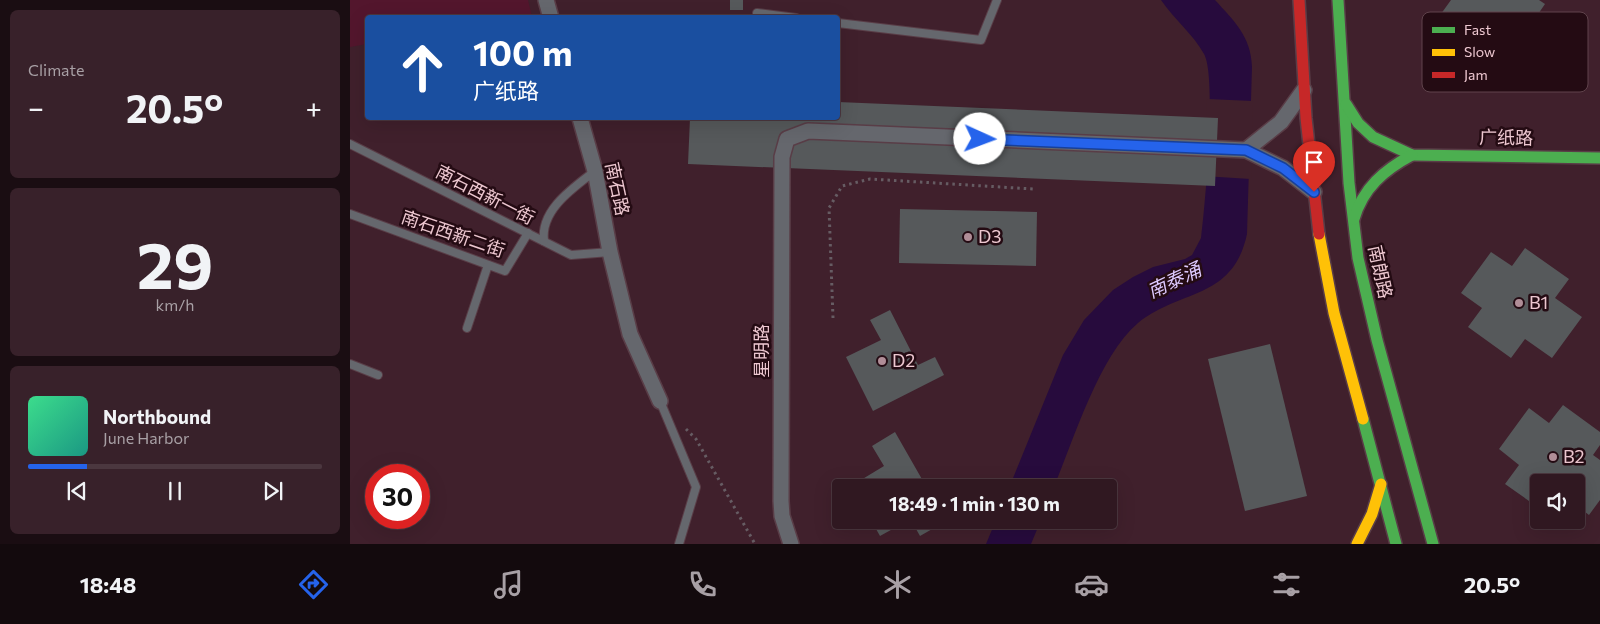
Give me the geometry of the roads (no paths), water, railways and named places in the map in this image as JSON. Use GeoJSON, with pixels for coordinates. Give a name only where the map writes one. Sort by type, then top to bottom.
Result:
{"type":"FeatureCollection","features":[{"type":"Feature","properties":{"kind":"street"},"geometry":{"type":"LineString","coordinates":[[546,0],[550,15]]}},
{"type":"Feature","properties":{"kind":"street"},"geometry":{"type":"LineString","coordinates":[[1299,0],[1304,90],[1319,236],[1334,312],[1366,408],[1396,544]]}},
{"type":"Feature","properties":{"kind":"street","name":"南朗路"},"geometry":{"type":"LineString","coordinates":[[1338,0],[1343,100],[1353,225],[1389,400],[1434,544]]}},
{"type":"Feature","properties":{"kind":"street"},"geometry":{"type":"LineString","coordinates":[[1304,90],[1288,114],[1256,149],[1314,192]]}},
{"type":"Feature","properties":{"kind":"street","name":"广纸路"},"geometry":{"type":"LineString","coordinates":[[1343,100],[1358,124],[1371,137],[1395,150],[1412,155],[1600,158]]}},
{"type":"Feature","properties":{"kind":"street","name":"南石路"},"geometry":{"type":"LineString","coordinates":[[581,120],[595,171],[610,252],[630,334],[660,401]]}},
{"type":"Feature","properties":{"kind":"street","name":"星明路"},"geometry":{"type":"LineString","coordinates":[[791,544],[782,516],[781,501],[782,157],[787,139],[808,131],[1256,149]]}},
{"type":"Feature","properties":{"kind":"street"},"geometry":{"type":"LineString","coordinates":[[1353,225],[1360,203],[1375,180],[1394,164],[1412,155]]}},
{"type":"Feature","properties":{"kind":"street"},"geometry":{"type":"LineString","coordinates":[[1357,544],[1372,514],[1381,482]]}},
{"type":"Feature","properties":{"kind":"lane"},"geometry":{"type":"LineString","coordinates":[[840,23],[981,40],[997,0]]}},
{"type":"Feature","properties":{"kind":"lane"},"geometry":{"type":"LineString","coordinates":[[757,13],[773,15]]}},
{"type":"Feature","properties":{"kind":"lane","name":"南石西新一街"},"geometry":{"type":"LineString","coordinates":[[350,144],[571,255],[610,252]]}},
{"type":"Feature","properties":{"kind":"lane"},"geometry":{"type":"LineString","coordinates":[[544,241],[542,229],[563,196],[595,171]]}},
{"type":"Feature","properties":{"kind":"lane","name":"南石西新二街"},"geometry":{"type":"LineString","coordinates":[[350,214],[505,271],[528,233]]}},
{"type":"Feature","properties":{"kind":"lane"},"geometry":{"type":"LineString","coordinates":[[467,328],[488,265]]}},
{"type":"Feature","properties":{"kind":"lane"},"geometry":{"type":"LineString","coordinates":[[350,364],[378,375]]}},
{"type":"Feature","properties":{"kind":"lane"},"geometry":{"type":"LineString","coordinates":[[660,401],[696,487],[679,544]]}},
{"type":"Feature","properties":{"kind":"water","name":"南泰涌"},"geometry":{"type":"Polygon","coordinates":[[[1161,0],[1215,0],[1240,30],[1251,56],[1247,234],[1240,255],[1230,271],[1217,282],[1154,312],[1138,323],[1124,338],[1111,356],[1089,399],[1057,479],[1013,479],[1063,355],[1084,320],[1113,290],[1133,277],[1153,267],[1185,259],[1192,255],[1201,238],[1209,143],[1210,88],[1208,67],[1200,47],[1161,0]]]}},
{"type":"Feature","properties":{"kind":"water"},"geometry":{"type":"Polygon","coordinates":[[[992,529],[1037,529],[1031,544],[986,544],[992,529]]]}},
{"type":"Feature","properties":{"kind":"place","name":"D3"},"geometry":{"type":"Point","coordinates":[968,237]}},
{"type":"Feature","properties":{"kind":"place","name":"B1"},"geometry":{"type":"Point","coordinates":[1519,303]}},
{"type":"Feature","properties":{"kind":"place","name":"D2"},"geometry":{"type":"Point","coordinates":[882,361]}},
{"type":"Feature","properties":{"kind":"place","name":"B2"},"geometry":{"type":"Point","coordinates":[1553,457]}}]}
